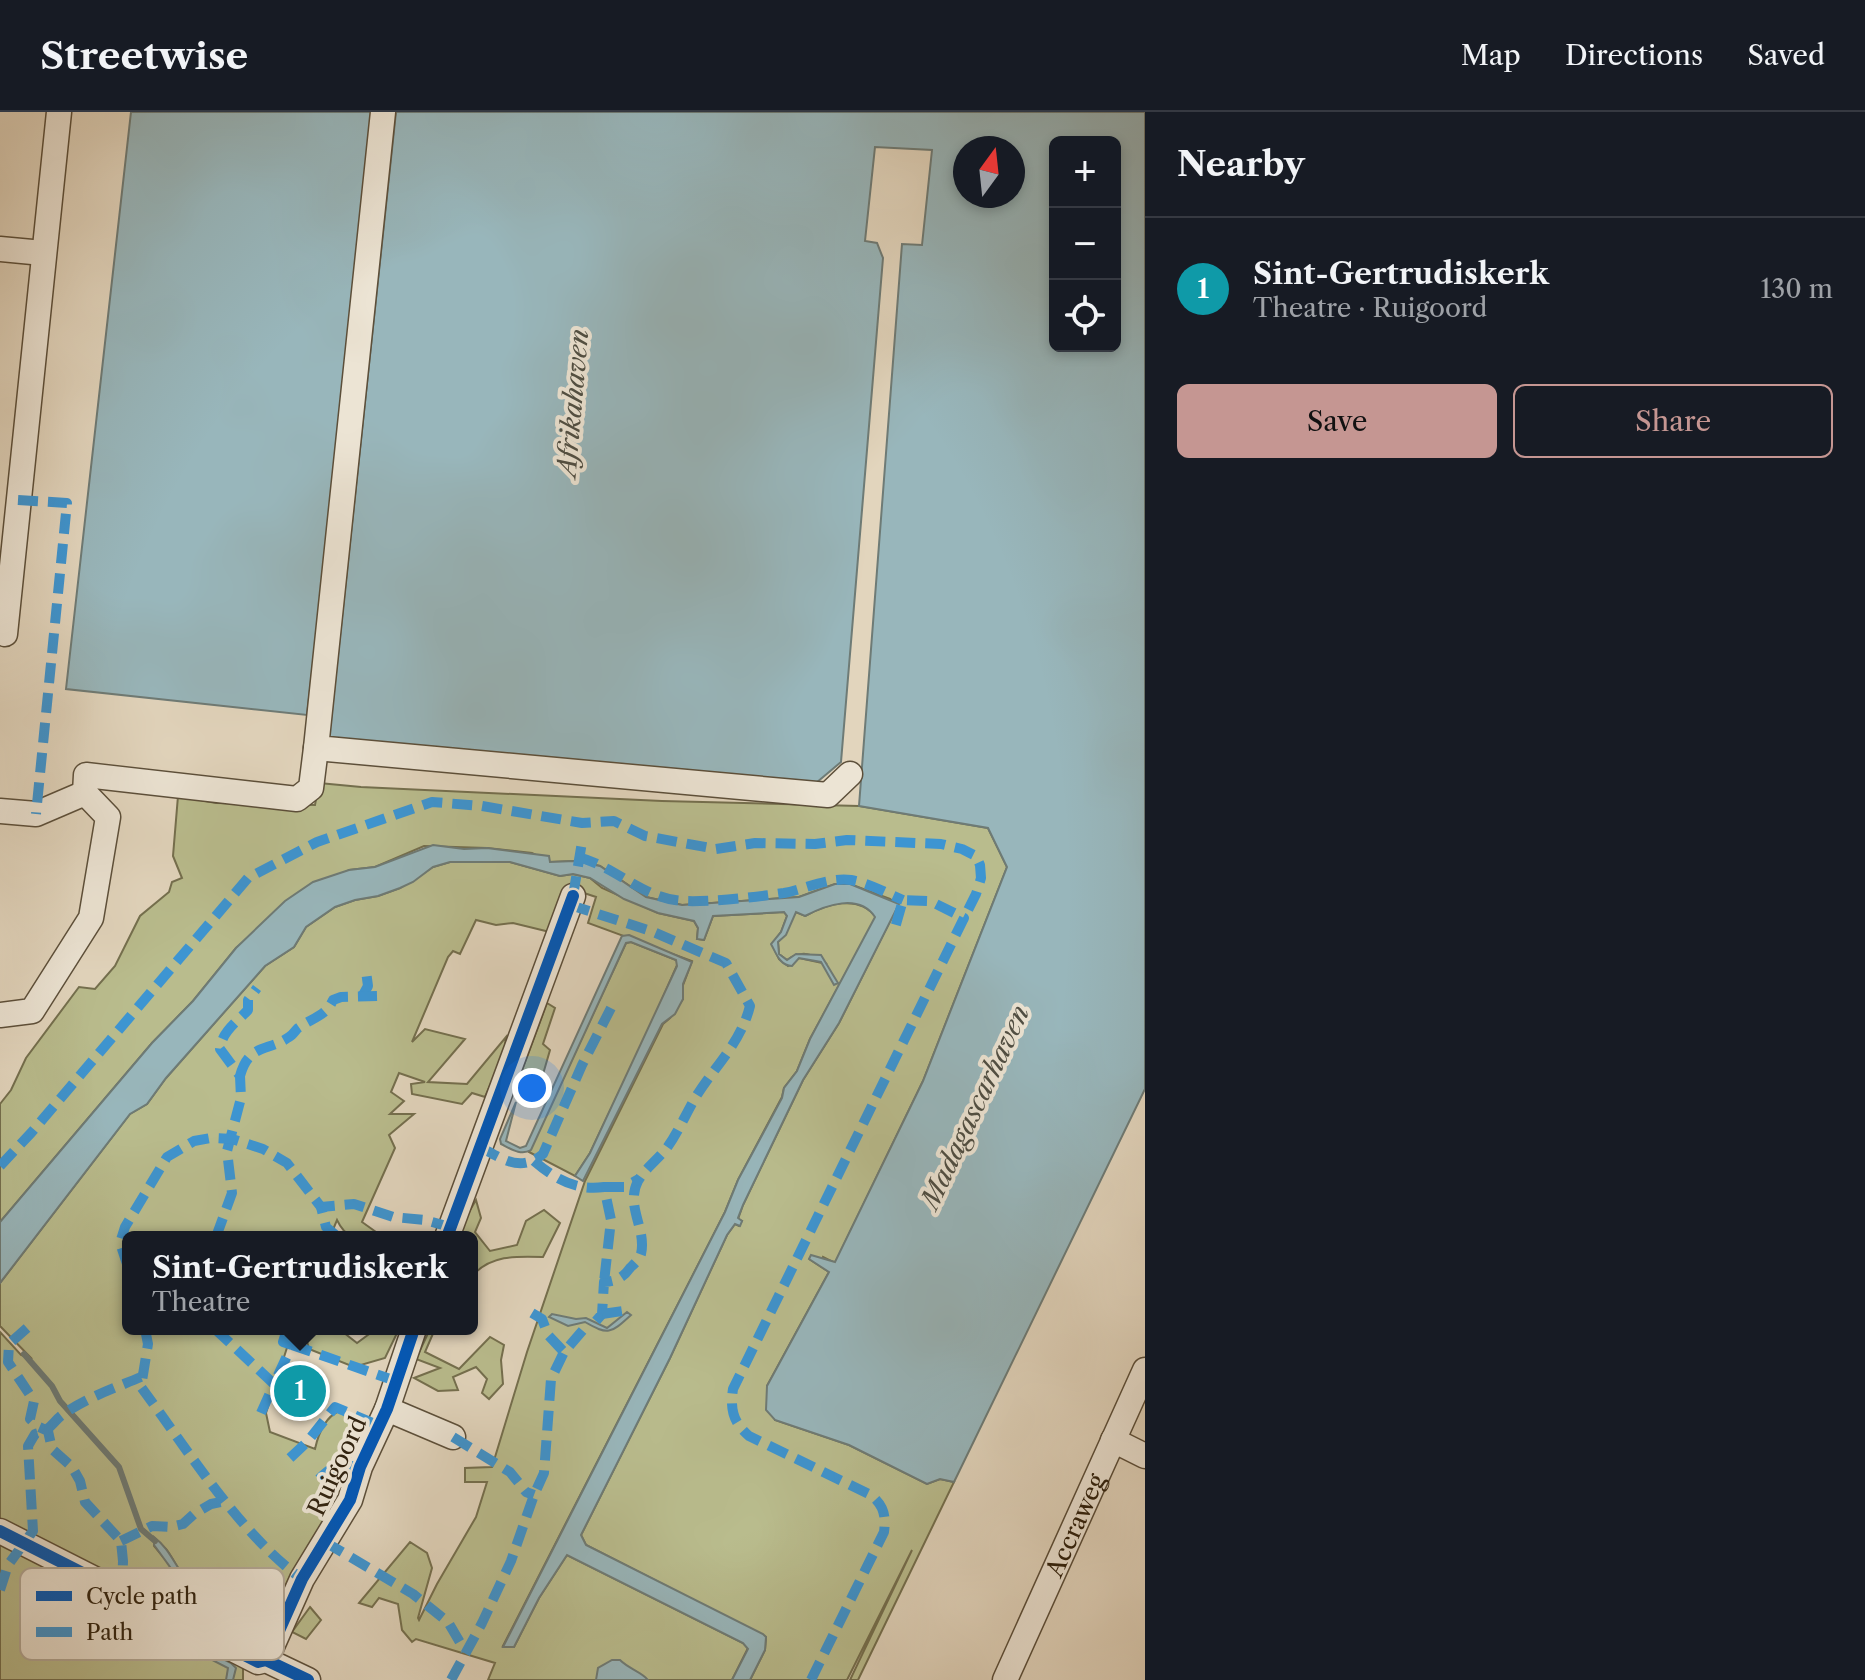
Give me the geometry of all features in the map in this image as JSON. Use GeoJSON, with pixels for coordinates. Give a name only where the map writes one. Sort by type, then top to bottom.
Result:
{"type":"FeatureCollection","features":[{"type":"Feature","properties":{"kind":"street"},"geometry":{"type":"LineString","coordinates":[[5,634],[11,459],[43,253],[59,112]]}},
{"type":"Feature","properties":{"kind":"street"},"geometry":{"type":"LineString","coordinates":[[0,1015],[32,1011],[91,918],[108,817],[85,793],[86,775],[297,799],[311,788],[383,112]]}},
{"type":"Feature","properties":{"kind":"street"},"geometry":{"type":"LineString","coordinates":[[0,249],[43,253]]}},
{"type":"Feature","properties":{"kind":"street"},"geometry":{"type":"LineString","coordinates":[[316,748],[828,795],[850,774]]}},
{"type":"Feature","properties":{"kind":"street"},"geometry":{"type":"LineString","coordinates":[[0,811],[36,814],[85,793]]}},
{"type":"Feature","properties":{"kind":"street"},"geometry":{"type":"LineString","coordinates":[[449,1231],[573,896]]}},
{"type":"Feature","properties":{"kind":"street","name":"Ruigoord"},"geometry":{"type":"LineString","coordinates":[[284,1615],[350,1500],[360,1467],[387,1409],[412,1335]]}},
{"type":"Feature","properties":{"kind":"street","name":"Accraweg"},"geometry":{"type":"LineString","coordinates":[[1005,1680],[1145,1370]]}},
{"type":"Feature","properties":{"kind":"street","name":"Ruigoord"},"geometry":{"type":"LineString","coordinates":[[387,1409],[453,1437]]}},
{"type":"Feature","properties":{"kind":"street"},"geometry":{"type":"LineString","coordinates":[[1113,1440],[1145,1456]]}},
{"type":"Feature","properties":{"kind":"street"},"geometry":{"type":"LineString","coordinates":[[0,1531],[70,1568]]}},
{"type":"Feature","properties":{"kind":"street"},"geometry":{"type":"LineString","coordinates":[[258,1667],[308,1680]]}},
{"type":"Feature","properties":{"kind":"green space"},"geometry":{"type":"Polygon","coordinates":[[[319,783],[662,801],[859,806],[988,828],[1007,867],[923,1081],[835,1263],[823,1257],[822,1260],[809,1259],[829,1272],[767,1386],[775,1420],[849,1445],[927,1484],[940,1479],[954,1482],[858,1680],[850,1680],[912,1550],[847,1680],[750,1680],[765,1650],[766,1637],[586,1545],[581,1535],[670,1358],[727,1235],[735,1224],[739,1226],[742,1221],[738,1219],[743,1205],[803,1080],[839,1023],[898,905],[890,899],[850,884],[835,884],[799,897],[682,905],[646,897],[600,866],[575,861],[549,862],[532,853],[487,848],[424,846],[375,867],[349,870],[236,948],[0,1222],[0,1104],[11,1090],[26,1058],[79,987],[95,989],[115,966],[140,916],[169,892],[172,882],[182,878],[173,856],[178,796],[216,803],[315,805],[319,783]]]}},
{"type":"Feature","properties":{"kind":"green space"},"geometry":{"type":"Polygon","coordinates":[[[450,862],[510,862],[560,876],[573,874],[590,878],[602,888],[658,913],[694,921],[698,928],[697,939],[704,940],[713,916],[784,912],[787,916],[781,932],[772,944],[779,959],[788,966],[799,958],[827,964],[807,954],[787,960],[779,954],[778,942],[796,912],[805,916],[832,905],[851,903],[869,910],[876,917],[810,1039],[797,1071],[784,1088],[725,1212],[503,1646],[514,1647],[539,1598],[567,1555],[743,1643],[748,1648],[732,1680],[488,1680],[495,1663],[416,1639],[412,1642],[402,1630],[398,1604],[379,1598],[372,1607],[359,1603],[410,1542],[427,1553],[432,1568],[419,1620],[476,1517],[487,1482],[465,1482],[465,1468],[492,1467],[585,1181],[663,1024],[683,999],[682,988],[692,961],[588,923],[596,897],[572,889],[554,933],[513,923],[496,925],[476,920],[460,954],[453,951],[448,957],[412,1042],[425,1029],[465,1039],[428,1082],[467,1084],[506,1037],[504,1054],[485,1097],[472,1093],[462,1104],[412,1094],[411,1084],[425,1082],[399,1073],[391,1092],[404,1101],[390,1114],[414,1114],[389,1135],[395,1148],[362,1222],[375,1231],[345,1231],[337,1220],[332,1231],[122,1231],[122,1335],[291,1335],[266,1413],[270,1432],[315,1449],[326,1422],[339,1411],[366,1422],[355,1464],[284,1603],[284,1568],[178,1568],[166,1549],[154,1538],[154,1546],[172,1568],[91,1568],[0,1523],[0,1332],[21,1355],[32,1359],[0,1326],[0,1283],[130,1114],[147,1104],[166,1078],[265,966],[294,947],[306,927],[335,907],[400,888],[433,867],[450,862]]]}},
{"type":"Feature","properties":{"kind":"green space"},"geometry":{"type":"Polygon","coordinates":[[[631,942],[678,963],[590,1153],[575,1176],[529,1152],[626,943],[631,942]]]}},
{"type":"Feature","properties":{"kind":"green space"},"geometry":{"type":"Polygon","coordinates":[[[547,1003],[555,1008],[543,1044],[550,1050],[539,1088],[520,1076],[547,1003]]]}},
{"type":"Feature","properties":{"kind":"green space"},"geometry":{"type":"Polygon","coordinates":[[[476,1200],[481,1218],[475,1231],[462,1231],[476,1200]]]}},
{"type":"Feature","properties":{"kind":"green space"},"geometry":{"type":"Polygon","coordinates":[[[544,1210],[560,1223],[543,1257],[495,1260],[479,1269],[478,1236],[490,1251],[517,1245],[526,1221],[544,1210]]]}},
{"type":"Feature","properties":{"kind":"green space"},"geometry":{"type":"Polygon","coordinates":[[[306,1335],[347,1335],[357,1343],[368,1335],[396,1335],[385,1358],[354,1367],[309,1349],[306,1335]]]}},
{"type":"Feature","properties":{"kind":"green space"},"geometry":{"type":"Polygon","coordinates":[[[427,1335],[432,1335],[425,1352],[459,1369],[490,1337],[504,1345],[501,1360],[503,1384],[489,1399],[482,1393],[487,1379],[476,1367],[453,1377],[458,1390],[438,1391],[414,1378],[440,1368],[416,1359],[427,1335]]]}},
{"type":"Feature","properties":{"kind":"green space"},"geometry":{"type":"Polygon","coordinates":[[[0,1538],[57,1568],[20,1568],[20,1660],[233,1660],[243,1665],[243,1680],[0,1680],[0,1538]]]}},
{"type":"Feature","properties":{"kind":"green space"},"geometry":{"type":"Polygon","coordinates":[[[310,1607],[321,1620],[306,1639],[292,1632],[310,1607]]]}},
{"type":"Feature","properties":{"kind":"water"},"geometry":{"type":"Polygon","coordinates":[[[131,112],[377,112],[307,715],[66,689],[131,112]]]}},
{"type":"Feature","properties":{"kind":"water"},"geometry":{"type":"Polygon","coordinates":[[[396,112],[1145,112],[1145,1089],[954,1482],[940,1479],[927,1484],[849,1445],[775,1420],[766,1410],[767,1386],[829,1272],[809,1259],[811,1255],[835,1262],[923,1081],[1007,867],[988,828],[859,806],[902,244],[922,245],[932,150],[875,147],[865,241],[877,243],[883,258],[841,762],[816,783],[327,741],[396,112]]]}},
{"type":"Feature","properties":{"kind":"water"},"geometry":{"type":"Polygon","coordinates":[[[433,845],[487,848],[549,856],[550,862],[575,861],[600,866],[646,897],[682,905],[799,897],[835,884],[850,884],[899,904],[839,1023],[803,1080],[743,1205],[738,1218],[742,1221],[740,1226],[735,1224],[727,1235],[670,1358],[581,1535],[586,1545],[763,1634],[766,1637],[765,1650],[750,1680],[732,1680],[748,1649],[743,1643],[567,1555],[539,1598],[514,1647],[503,1647],[725,1212],[738,1180],[782,1098],[784,1088],[797,1071],[810,1039],[875,917],[860,905],[832,905],[805,916],[796,912],[786,935],[778,942],[779,954],[787,960],[796,954],[821,955],[838,983],[834,985],[821,962],[799,958],[792,966],[784,964],[779,958],[771,944],[781,932],[787,916],[784,912],[713,916],[704,940],[697,939],[698,928],[694,921],[658,913],[624,899],[590,878],[573,874],[560,876],[510,862],[450,862],[433,867],[400,888],[335,907],[306,927],[294,947],[265,966],[166,1078],[147,1104],[130,1114],[0,1283],[0,1222],[236,948],[285,901],[313,882],[349,870],[375,867],[433,845]]]}},
{"type":"Feature","properties":{"kind":"water"},"geometry":{"type":"Polygon","coordinates":[[[629,935],[692,962],[683,984],[683,999],[675,1014],[662,1024],[583,1181],[575,1176],[590,1153],[677,966],[676,960],[631,942],[626,943],[531,1150],[516,1151],[501,1144],[500,1139],[516,1102],[506,1141],[520,1148],[526,1146],[621,938],[629,935]]]}},
{"type":"Feature","properties":{"kind":"water"},"geometry":{"type":"Polygon","coordinates":[[[627,1312],[631,1315],[619,1326],[605,1331],[585,1322],[568,1326],[549,1317],[552,1314],[586,1318],[607,1328],[627,1312]]]}},
{"type":"Feature","properties":{"kind":"water"},"geometry":{"type":"Polygon","coordinates":[[[154,1537],[179,1568],[171,1568],[154,1545],[154,1537]]]}},
{"type":"Feature","properties":{"kind":"water"},"geometry":{"type":"Polygon","coordinates":[[[212,1660],[231,1663],[236,1668],[233,1680],[226,1680],[228,1668],[212,1660]]]}},
{"type":"Feature","properties":{"kind":"water"},"geometry":{"type":"Polygon","coordinates":[[[612,1660],[620,1660],[648,1680],[596,1680],[598,1668],[612,1660]]]}},
{"type":"Feature","properties":{"kind":"waterway"},"geometry":{"type":"LineString","coordinates":[[24,1354],[52,1386],[60,1401],[119,1467],[141,1529],[155,1541]]}},
{"type":"Feature","properties":{"kind":"marked path"},"geometry":{"type":"LineString","coordinates":[[18,500],[67,503],[36,814]]}},
{"type":"Feature","properties":{"kind":"marked path"},"geometry":{"type":"LineString","coordinates":[[0,1166],[248,878],[317,842],[432,802],[482,806],[582,823],[614,821],[645,836],[716,849],[755,843],[815,844],[847,840],[941,844],[976,856],[980,865],[981,878],[964,918]]}},
{"type":"Feature","properties":{"kind":"marked path"},"geometry":{"type":"LineString","coordinates":[[573,896],[582,842]]}},
{"type":"Feature","properties":{"kind":"marked path"},"geometry":{"type":"LineString","coordinates":[[578,857],[656,895],[685,901],[748,898],[843,880],[864,883],[903,900]]}},
{"type":"Feature","properties":{"kind":"marked path"},"geometry":{"type":"LineString","coordinates":[[811,1680],[884,1532],[883,1511],[871,1495],[749,1436],[734,1415],[733,1389],[964,918],[930,901],[903,900],[895,928]]}},
{"type":"Feature","properties":{"kind":"marked path"},"geometry":{"type":"LineString","coordinates":[[570,905],[651,931],[726,963],[750,1006],[741,1031],[697,1095],[670,1143],[638,1181],[634,1199],[641,1254],[622,1277],[604,1282],[602,1314],[596,1321]]}},
{"type":"Feature","properties":{"kind":"marked path"},"geometry":{"type":"LineString","coordinates":[[363,995],[368,986],[366,971]]}},
{"type":"Feature","properties":{"kind":"marked path"},"geometry":{"type":"LineString","coordinates":[[218,1231],[232,1193],[227,1151],[241,1098],[240,1076],[220,1049],[227,1032],[248,1010],[248,1000],[257,988]]}},
{"type":"Feature","properties":{"kind":"marked path"},"geometry":{"type":"LineString","coordinates":[[240,1076],[248,1058],[254,1053],[290,1036],[323,1013],[333,1000],[377,996]]}},
{"type":"Feature","properties":{"kind":"marked path"},"geometry":{"type":"LineString","coordinates":[[480,1147],[519,1163],[527,1163],[543,1154],[613,1004]]}},
{"type":"Feature","properties":{"kind":"marked path"},"geometry":{"type":"LineString","coordinates":[[124,1231],[167,1157],[194,1141],[211,1138],[232,1139],[263,1149],[287,1163],[321,1207]]}},
{"type":"Feature","properties":{"kind":"marked path"},"geometry":{"type":"LineString","coordinates":[[534,1161],[566,1182],[584,1187],[604,1187],[611,1220],[604,1282]]}},
{"type":"Feature","properties":{"kind":"marked path"},"geometry":{"type":"LineString","coordinates":[[604,1187],[624,1187],[639,1179]]}},
{"type":"Feature","properties":{"kind":"marked path"},"geometry":{"type":"LineString","coordinates":[[331,1231],[326,1227],[321,1207],[354,1204],[393,1217],[425,1220],[450,1227]]}},
{"type":"Feature","properties":{"kind":"marked path"},"geometry":{"type":"LineString","coordinates":[[122,1237],[122,1249]]}},
{"type":"Feature","properties":{"kind":"marked path"},"geometry":{"type":"LineString","coordinates":[[602,1314],[630,1310]]}},
{"type":"Feature","properties":{"kind":"marked path"},"geometry":{"type":"LineString","coordinates":[[532,1313],[542,1319],[548,1335],[564,1352]]}},
{"type":"Feature","properties":{"kind":"marked path"},"geometry":{"type":"LineString","coordinates":[[27,1328],[9,1344],[8,1362],[34,1401],[30,1419],[48,1431],[52,1449],[72,1467],[80,1481],[85,1502],[121,1541],[123,1568]]}},
{"type":"Feature","properties":{"kind":"marked path"},"geometry":{"type":"LineString","coordinates":[[451,1680],[511,1561],[544,1473],[551,1379],[564,1352],[583,1330],[589,1328]]}},
{"type":"Feature","properties":{"kind":"marked path"},"geometry":{"type":"LineString","coordinates":[[146,1335],[148,1344],[141,1387],[236,1515],[257,1539],[302,1579]]}},
{"type":"Feature","properties":{"kind":"marked path"},"geometry":{"type":"LineString","coordinates":[[221,1335],[274,1384],[292,1345],[283,1342],[285,1335]]}},
{"type":"Feature","properties":{"kind":"marked path"},"geometry":{"type":"LineString","coordinates":[[292,1345],[396,1381]]}},
{"type":"Feature","properties":{"kind":"marked path"},"geometry":{"type":"LineString","coordinates":[[0,1590],[8,1565],[33,1531],[28,1446],[35,1434],[46,1430],[60,1416],[83,1402],[141,1377]]}},
{"type":"Feature","properties":{"kind":"marked path"},"geometry":{"type":"LineString","coordinates":[[261,1413],[274,1384]]}},
{"type":"Feature","properties":{"kind":"marked path"},"geometry":{"type":"LineString","coordinates":[[290,1458],[335,1407],[380,1426]]}},
{"type":"Feature","properties":{"kind":"marked path"},"geometry":{"type":"LineString","coordinates":[[453,1437],[510,1472],[526,1492],[534,1495]]}},
{"type":"Feature","properties":{"kind":"marked path"},"geometry":{"type":"LineString","coordinates":[[319,1479],[338,1466],[360,1467]]}},
{"type":"Feature","properties":{"kind":"marked path"},"geometry":{"type":"LineString","coordinates":[[121,1541],[152,1526],[183,1524],[211,1504],[226,1501]]}},
{"type":"Feature","properties":{"kind":"marked path"},"geometry":{"type":"LineString","coordinates":[[325,1542],[413,1594],[448,1622],[465,1651]]}},
{"type":"Feature","properties":{"kind":"cycle path"},"geometry":{"type":"LineString","coordinates":[[449,1231],[573,896]]}},
{"type":"Feature","properties":{"kind":"cycle path"},"geometry":{"type":"LineString","coordinates":[[284,1620],[302,1579],[350,1500],[360,1467],[387,1409],[412,1335]]}},
{"type":"Feature","properties":{"kind":"cycle path"},"geometry":{"type":"LineString","coordinates":[[0,1531],[73,1568]]}},
{"type":"Feature","properties":{"kind":"cycle path"},"geometry":{"type":"LineString","coordinates":[[254,1660],[266,1660]]}},
{"type":"Feature","properties":{"kind":"cycle path"},"geometry":{"type":"LineString","coordinates":[[266,1660],[308,1680]]}},
{"type":"Feature","properties":{"kind":"place","name":"Sint-Gertrudiskerk"},"geometry":{"type":"Point","coordinates":[300,1391]}},
{"type":"Feature","properties":{"kind":"water label","name":"Afrikahaven"},"geometry":{"type":"Point","coordinates":[573,403]}},
{"type":"Feature","properties":{"kind":"water label","name":"Madagascarhaven"},"geometry":{"type":"Point","coordinates":[975,1107]}}]}
